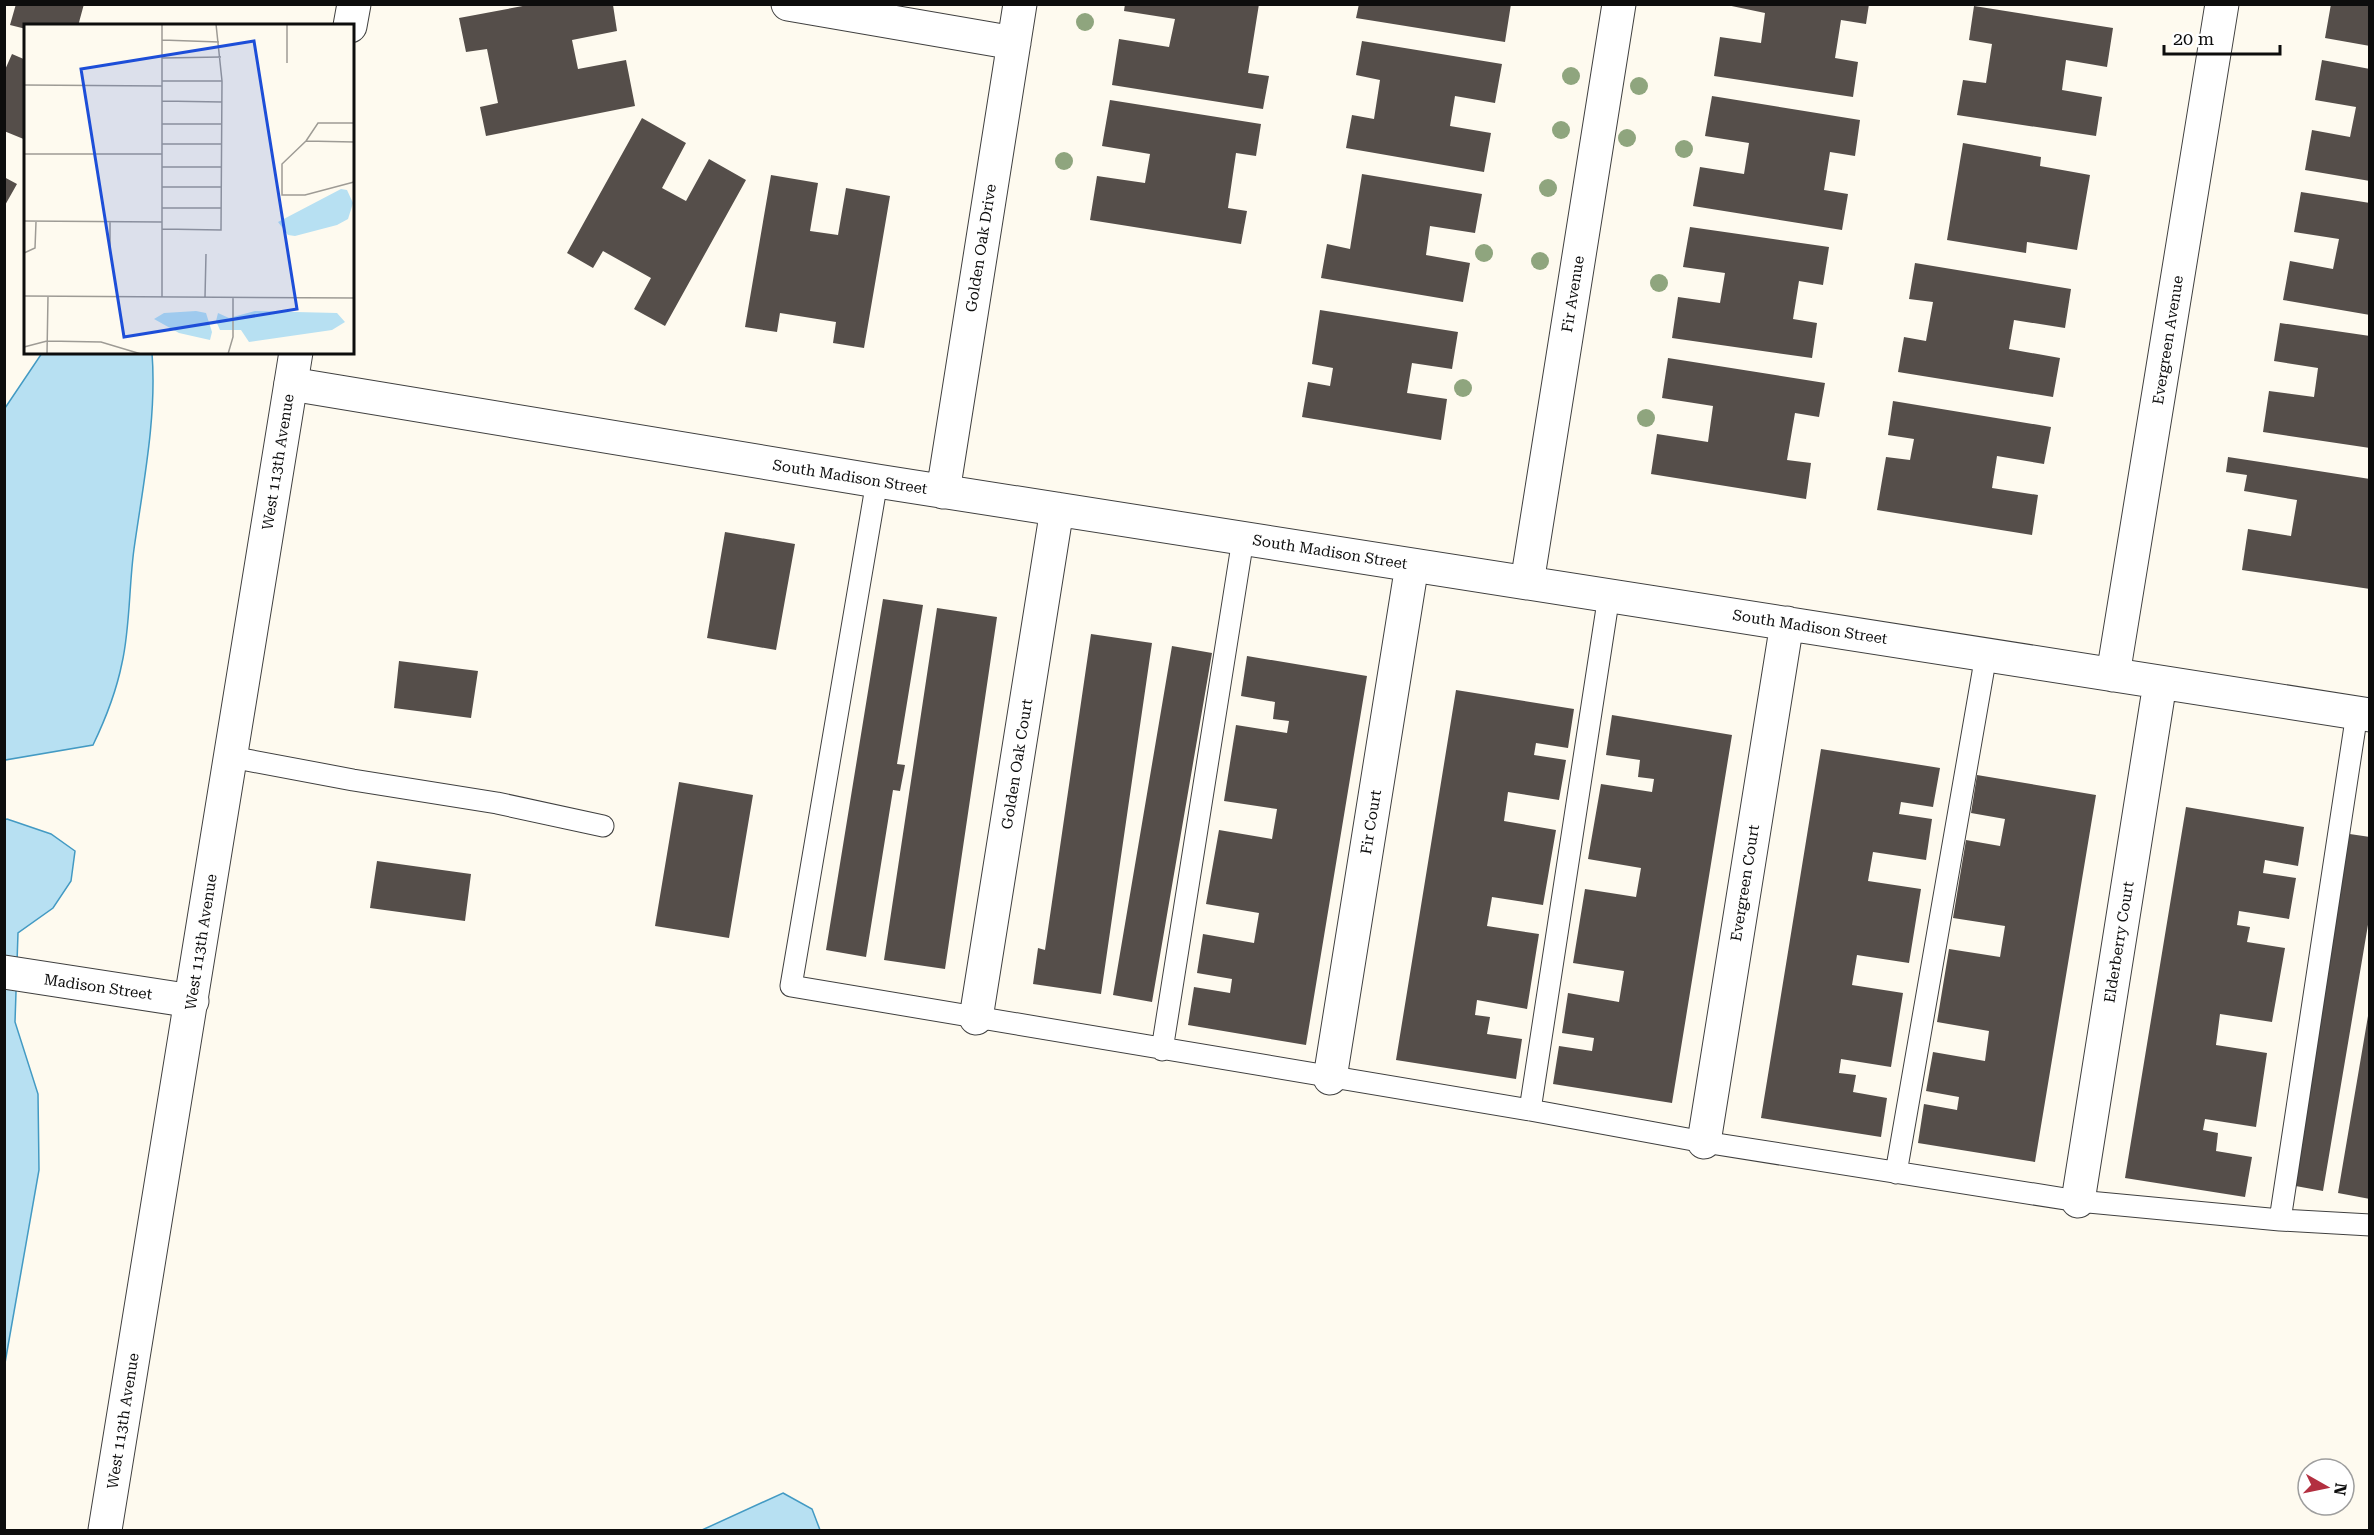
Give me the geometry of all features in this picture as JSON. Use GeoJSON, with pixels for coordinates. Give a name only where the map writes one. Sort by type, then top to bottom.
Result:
{"type":"FeatureCollection","features":[{"type":"Feature","properties":{"kind":"street"},"geometry":{"type":"LineString","coordinates":[[351,24],[354,4]]}},
{"type":"Feature","properties":{"kind":"street"},"geometry":{"type":"LineString","coordinates":[[788,4],[1014,43]]}},
{"type":"Feature","properties":{"kind":"street","name":"Golden Oak Drive"},"geometry":{"type":"LineString","coordinates":[[943,492],[1020,4]]}},
{"type":"Feature","properties":{"kind":"street","name":"Fir Avenue"},"geometry":{"type":"LineString","coordinates":[[1527,583],[1619,4]]}},
{"type":"Feature","properties":{"kind":"street","name":"Evergreen Avenue"},"geometry":{"type":"LineString","coordinates":[[2113,675],[2222,4]]}},
{"type":"Feature","properties":{"kind":"street","name":"South Madison Street"},"geometry":{"type":"LineString","coordinates":[[293,368],[877,481],[2363,714]]}},
{"type":"Feature","properties":{"kind":"street","name":"West 113th Avenue"},"geometry":{"type":"LineString","coordinates":[[105,1530],[293,368]]}},
{"type":"Feature","properties":{"kind":"street","name":"Golden Oak Court"},"geometry":{"type":"LineString","coordinates":[[976,1018],[1057,509]]}},
{"type":"Feature","properties":{"kind":"street","name":"Fir Court"},"geometry":{"type":"LineString","coordinates":[[1330,1078],[1412,565]]}},
{"type":"Feature","properties":{"kind":"street","name":"Evergreen Court"},"geometry":{"type":"LineString","coordinates":[[1704,1142],[1787,623]]}},
{"type":"Feature","properties":{"kind":"street","name":"Elderberry Court"},"geometry":{"type":"LineString","coordinates":[[2078,1200],[2160,683]]}},
{"type":"Feature","properties":{"kind":"street","name":"Madison Street"},"geometry":{"type":"LineString","coordinates":[[4,972],[192,1001]]}},
{"type":"Feature","properties":{"kind":"lane"},"geometry":{"type":"LineString","coordinates":[[877,481],[791,986],[1896,1173],[2078,1200],[2280,1220],[2370,1225]]}},
{"type":"Feature","properties":{"kind":"lane"},"geometry":{"type":"LineString","coordinates":[[1162,1050],[1243,539]]}},
{"type":"Feature","properties":{"kind":"lane"},"geometry":{"type":"LineString","coordinates":[[1530,1110],[1609,595]]}},
{"type":"Feature","properties":{"kind":"lane"},"geometry":{"type":"LineString","coordinates":[[1896,1173],[1986,655]]}},
{"type":"Feature","properties":{"kind":"lane"},"geometry":{"type":"LineString","coordinates":[[2280,1220],[2363,714]]}},
{"type":"Feature","properties":{"kind":"lane"},"geometry":{"type":"LineString","coordinates":[[231,757],[353,780],[497,803],[603,826]]}},
{"type":"Feature","properties":{"kind":"water"},"geometry":{"type":"Polygon","coordinates":[[[41,354],[152,354],[151,426],[134,549],[125,650],[110,705],[93,745],[5,760],[5,408],[41,354]]]}},
{"type":"Feature","properties":{"kind":"water"},"geometry":{"type":"Polygon","coordinates":[[[7,819],[51,834],[75,851],[71,881],[53,908],[18,933],[15,1022],[38,1094],[39,1170],[5,1363],[4,820],[7,819]]]}},
{"type":"Feature","properties":{"kind":"water"},"geometry":{"type":"Polygon","coordinates":[[[783,1493],[812,1509],[820,1530],[702,1530],[783,1493]]]}},
{"type":"Feature","properties":{"kind":"building"},"geometry":{"type":"Polygon","coordinates":[[[16,4],[84,4],[79,24],[24,24],[24,28],[10,25],[16,4]]]}},
{"type":"Feature","properties":{"kind":"building"},"geometry":{"type":"Polygon","coordinates":[[[1125,4],[1259,4],[1248,73],[1269,76],[1263,109],[1112,85],[1119,39],[1169,47],[1175,19],[1124,11],[1125,4]]]}},
{"type":"Feature","properties":{"kind":"building"},"geometry":{"type":"Polygon","coordinates":[[[1359,4],[1511,4],[1505,42],[1356,18],[1359,4]]]}},
{"type":"Feature","properties":{"kind":"building"},"geometry":{"type":"Polygon","coordinates":[[[1722,4],[1869,4],[1866,24],[1841,20],[1835,58],[1858,62],[1853,97],[1714,76],[1720,37],[1761,43],[1765,13],[1722,4]]]}},
{"type":"Feature","properties":{"kind":"building"},"geometry":{"type":"Polygon","coordinates":[[[2331,4],[2370,6],[2370,46],[2325,38],[2331,4]]]}},
{"type":"Feature","properties":{"kind":"building"},"geometry":{"type":"Polygon","coordinates":[[[528,5],[613,5],[617,31],[572,40],[578,69],[626,60],[635,106],[486,136],[480,107],[498,103],[487,49],[466,52],[459,18],[528,5]]]}},
{"type":"Feature","properties":{"kind":"building"},"geometry":{"type":"Polygon","coordinates":[[[1974,6],[2113,28],[2107,67],[2066,60],[2062,90],[2102,97],[2096,136],[1957,115],[1963,80],[1986,83],[1992,44],[1969,40],[1974,6]]]}},
{"type":"Feature","properties":{"kind":"building"},"geometry":{"type":"Polygon","coordinates":[[[1362,41],[1502,64],[1495,103],[1455,96],[1450,126],[1491,133],[1484,172],[1346,148],[1352,115],[1374,119],[1380,80],[1356,75],[1362,41]]]}},
{"type":"Feature","properties":{"kind":"building"},"geometry":{"type":"Polygon","coordinates":[[[12,54],[24,59],[24,139],[4,131],[4,72],[12,54]]]}},
{"type":"Feature","properties":{"kind":"building"},"geometry":{"type":"Polygon","coordinates":[[[2322,60],[2370,69],[2370,181],[2305,170],[2312,130],[2350,137],[2356,107],[2315,100],[2322,60]]]}},
{"type":"Feature","properties":{"kind":"building"},"geometry":{"type":"Polygon","coordinates":[[[1712,96],[1860,120],[1855,156],[1830,152],[1824,190],[1848,194],[1842,230],[1693,206],[1700,167],[1744,174],[1749,143],[1705,136],[1712,96]]]}},
{"type":"Feature","properties":{"kind":"building"},"geometry":{"type":"Polygon","coordinates":[[[1110,100],[1261,124],[1256,156],[1236,153],[1228,208],[1247,211],[1241,244],[1090,220],[1097,176],[1145,183],[1150,154],[1102,146],[1110,100]]]}},
{"type":"Feature","properties":{"kind":"building"},"geometry":{"type":"Polygon","coordinates":[[[642,118],[686,143],[662,188],[686,201],[709,159],[746,180],[665,326],[634,309],[651,278],[603,251],[593,268],[567,253],[642,118]]]}},
{"type":"Feature","properties":{"kind":"building"},"geometry":{"type":"Polygon","coordinates":[[[1963,143],[2041,157],[2040,166],[2090,175],[2077,250],[2027,242],[2026,253],[1947,240],[1963,143]]]}},
{"type":"Feature","properties":{"kind":"building"},"geometry":{"type":"Polygon","coordinates":[[[1362,174],[1482,194],[1475,233],[1430,226],[1426,255],[1470,263],[1463,302],[1321,278],[1327,244],[1350,249],[1362,174]]]}},
{"type":"Feature","properties":{"kind":"building"},"geometry":{"type":"Polygon","coordinates":[[[771,175],[818,183],[810,231],[838,235],[846,188],[890,196],[864,348],[833,343],[836,322],[780,313],[777,332],[745,327],[771,175]]]}},
{"type":"Feature","properties":{"kind":"building"},"geometry":{"type":"Polygon","coordinates":[[[4,177],[17,184],[4,207],[4,177]]]}},
{"type":"Feature","properties":{"kind":"building"},"geometry":{"type":"Polygon","coordinates":[[[2301,192],[2370,203],[2370,315],[2283,300],[2290,261],[2333,269],[2339,239],[2294,232],[2301,192]]]}},
{"type":"Feature","properties":{"kind":"building"},"geometry":{"type":"Polygon","coordinates":[[[1690,227],[1829,247],[1823,285],[1799,281],[1793,319],[1817,323],[1812,358],[1672,338],[1678,297],[1720,303],[1725,273],[1683,267],[1690,227]]]}},
{"type":"Feature","properties":{"kind":"building"},"geometry":{"type":"Polygon","coordinates":[[[1915,263],[2071,289],[2065,328],[2014,320],[2009,349],[2060,358],[2053,397],[1898,372],[1904,337],[1926,341],[1933,302],[1909,299],[1915,263]]]}},
{"type":"Feature","properties":{"kind":"building"},"geometry":{"type":"Polygon","coordinates":[[[1320,310],[1458,332],[1452,369],[1412,363],[1407,393],[1447,399],[1441,440],[1302,417],[1308,382],[1330,386],[1333,368],[1312,364],[1320,310]]]}},
{"type":"Feature","properties":{"kind":"building"},"geometry":{"type":"Polygon","coordinates":[[[2280,323],[2370,336],[2370,448],[2263,432],[2269,391],[2314,397],[2318,368],[2274,361],[2280,323]]]}},
{"type":"Feature","properties":{"kind":"building"},"geometry":{"type":"Polygon","coordinates":[[[1668,358],[1825,383],[1819,417],[1795,413],[1787,460],[1811,463],[1806,499],[1651,474],[1657,434],[1708,442],[1713,406],[1662,398],[1668,358]]]}},
{"type":"Feature","properties":{"kind":"building"},"geometry":{"type":"Polygon","coordinates":[[[1893,401],[2051,427],[2044,464],[1997,456],[1992,488],[2038,495],[2032,535],[1877,510],[1886,457],[1910,460],[1914,439],[1888,435],[1893,401]]]}},
{"type":"Feature","properties":{"kind":"building"},"geometry":{"type":"Polygon","coordinates":[[[2228,457],[2370,479],[2370,589],[2242,570],[2248,529],[2291,536],[2297,500],[2244,491],[2247,475],[2226,472],[2228,457]]]}},
{"type":"Feature","properties":{"kind":"building"},"geometry":{"type":"Polygon","coordinates":[[[725,532],[795,544],[776,650],[707,638],[725,532]]]}},
{"type":"Feature","properties":{"kind":"building"},"geometry":{"type":"Polygon","coordinates":[[[883,599],[923,605],[897,764],[905,765],[900,791],[893,790],[866,957],[826,950],[883,599]]]}},
{"type":"Feature","properties":{"kind":"building"},"geometry":{"type":"Polygon","coordinates":[[[937,608],[997,617],[945,969],[884,960],[937,608]]]}},
{"type":"Feature","properties":{"kind":"building"},"geometry":{"type":"Polygon","coordinates":[[[1091,634],[1152,643],[1101,994],[1033,984],[1038,948],[1045,950],[1091,634]]]}},
{"type":"Feature","properties":{"kind":"building"},"geometry":{"type":"Polygon","coordinates":[[[1172,646],[1212,653],[1152,1002],[1113,995],[1172,646]]]}},
{"type":"Feature","properties":{"kind":"building"},"geometry":{"type":"Polygon","coordinates":[[[1247,656],[1367,676],[1306,1045],[1188,1025],[1194,987],[1230,993],[1232,979],[1197,973],[1203,934],[1254,943],[1259,913],[1206,904],[1219,830],[1272,839],[1277,809],[1224,801],[1236,725],[1287,733],[1289,721],[1273,719],[1275,702],[1241,696],[1247,656]]]}},
{"type":"Feature","properties":{"kind":"building"},"geometry":{"type":"Polygon","coordinates":[[[399,661],[478,671],[471,718],[394,708],[399,661]]]}},
{"type":"Feature","properties":{"kind":"building"},"geometry":{"type":"Polygon","coordinates":[[[1456,690],[1574,709],[1568,748],[1536,743],[1534,755],[1566,760],[1559,800],[1508,792],[1504,821],[1556,830],[1543,905],[1492,897],[1487,926],[1539,934],[1527,1009],[1477,1000],[1475,1015],[1490,1017],[1487,1034],[1522,1039],[1516,1079],[1396,1060],[1456,690]]]}},
{"type":"Feature","properties":{"kind":"building"},"geometry":{"type":"Polygon","coordinates":[[[1612,715],[1732,735],[1672,1103],[1553,1084],[1559,1046],[1592,1051],[1594,1038],[1562,1033],[1568,993],[1619,1002],[1624,971],[1573,963],[1585,889],[1636,897],[1641,868],[1588,859],[1601,784],[1652,792],[1654,779],[1638,777],[1640,760],[1606,755],[1612,715]]]}},
{"type":"Feature","properties":{"kind":"building"},"geometry":{"type":"Polygon","coordinates":[[[1821,749],[1940,768],[1933,807],[1901,802],[1899,814],[1932,819],[1926,860],[1873,852],[1868,881],[1921,889],[1909,963],[1857,955],[1852,985],[1903,993],[1891,1067],[1841,1059],[1839,1073],[1856,1075],[1853,1092],[1887,1098],[1881,1137],[1761,1118],[1821,749]]]}},
{"type":"Feature","properties":{"kind":"building"},"geometry":{"type":"Polygon","coordinates":[[[1977,775],[2096,795],[2035,1162],[1918,1143],[1924,1104],[1957,1110],[1959,1097],[1926,1091],[1933,1052],[1985,1061],[1989,1031],[1937,1022],[1949,949],[2000,957],[2005,926],[1953,918],[1966,840],[2000,846],[2005,819],[1971,813],[1977,775]]]}},
{"type":"Feature","properties":{"kind":"building"},"geometry":{"type":"Polygon","coordinates":[[[679,782],[753,795],[729,938],[655,926],[679,782]]]}},
{"type":"Feature","properties":{"kind":"building"},"geometry":{"type":"Polygon","coordinates":[[[2186,807],[2304,827],[2298,866],[2265,860],[2263,873],[2296,878],[2289,919],[2239,911],[2237,925],[2250,927],[2247,942],[2285,948],[2272,1022],[2220,1014],[2216,1045],[2267,1053],[2256,1127],[2205,1119],[2203,1130],[2218,1133],[2216,1151],[2252,1157],[2245,1197],[2125,1178],[2186,807]]]}},
{"type":"Feature","properties":{"kind":"building"},"geometry":{"type":"Polygon","coordinates":[[[2343,833],[2370,837],[2370,913],[2323,1191],[2284,1184],[2343,833]]]}},
{"type":"Feature","properties":{"kind":"building"},"geometry":{"type":"Polygon","coordinates":[[[377,861],[471,874],[465,921],[370,908],[377,861]]]}},
{"type":"Feature","properties":{"kind":"building"},"geometry":{"type":"Polygon","coordinates":[[[2368,1016],[2370,1016],[2370,1199],[2338,1193],[2368,1016]]]}}]}
